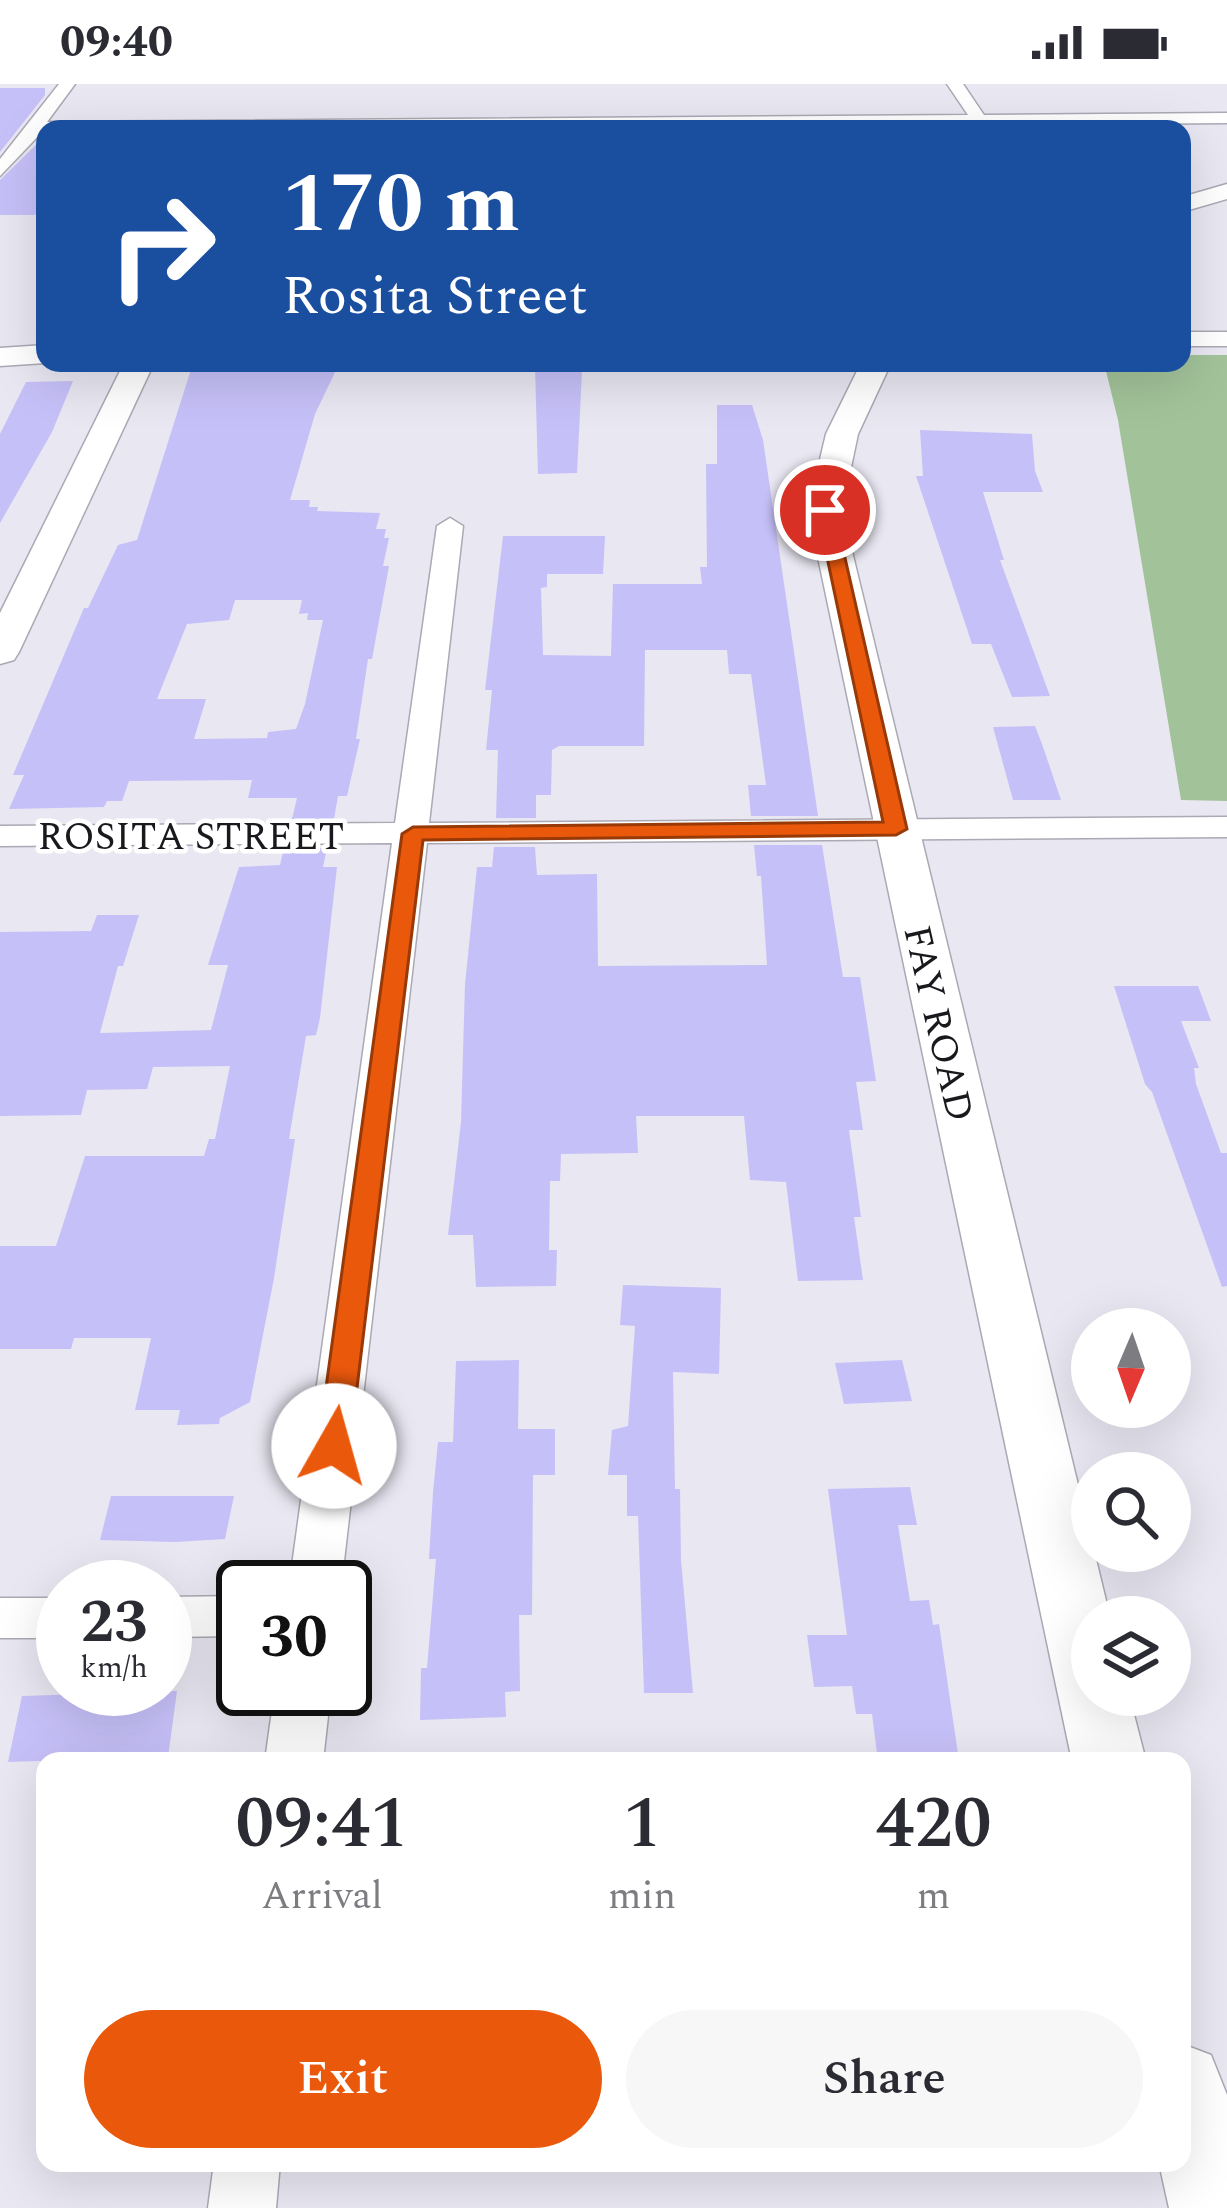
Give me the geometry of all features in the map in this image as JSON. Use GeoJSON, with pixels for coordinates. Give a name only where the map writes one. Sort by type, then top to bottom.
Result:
{"type":"FeatureCollection","features":[{"type":"Feature","properties":{"kind":"street"},"geometry":{"type":"LineString","coordinates":[[39,120],[67,84]]}},
{"type":"Feature","properties":{"kind":"street"},"geometry":{"type":"LineString","coordinates":[[955,84],[980,120]]}},
{"type":"Feature","properties":{"kind":"street"},"geometry":{"type":"LineString","coordinates":[[1212,96],[1227,108]]}},
{"type":"Feature","properties":{"kind":"street"},"geometry":{"type":"LineString","coordinates":[[1134,120],[1227,118]]}},
{"type":"Feature","properties":{"kind":"street"},"geometry":{"type":"LineString","coordinates":[[0,171],[36,124]]}},
{"type":"Feature","properties":{"kind":"street"},"geometry":{"type":"LineString","coordinates":[[1191,202],[1227,191]]}},
{"type":"Feature","properties":{"kind":"street"},"geometry":{"type":"LineString","coordinates":[[1191,339],[1227,339]]}},
{"type":"Feature","properties":{"kind":"street"},"geometry":{"type":"LineString","coordinates":[[0,357],[36,355]]}},
{"type":"Feature","properties":{"kind":"street"},"geometry":{"type":"LineString","coordinates":[[5,631],[134,372]]}},
{"type":"Feature","properties":{"kind":"street","name":"FAY ROAD"},"geometry":{"type":"LineString","coordinates":[[871,372],[832,454],[825,510],[1071,1596]]}},
{"type":"Feature","properties":{"kind":"street"},"geometry":{"type":"LineString","coordinates":[[319,1560],[450,526]]}},
{"type":"Feature","properties":{"kind":"street","name":"ROSITA STREET"},"geometry":{"type":"LineString","coordinates":[[0,836],[1227,827]]}},
{"type":"Feature","properties":{"kind":"street"},"geometry":{"type":"LineString","coordinates":[[0,1618],[36,1618]]}},
{"type":"Feature","properties":{"kind":"street"},"geometry":{"type":"LineString","coordinates":[[295,1752],[300,1716]]}},
{"type":"Feature","properties":{"kind":"street","name":"FAY ROAD"},"geometry":{"type":"LineString","coordinates":[[1098,1716],[1106,1752]]}},
{"type":"Feature","properties":{"kind":"street"},"geometry":{"type":"LineString","coordinates":[[1191,2119],[1213,2208]]}},
{"type":"Feature","properties":{"kind":"street"},"geometry":{"type":"LineString","coordinates":[[242,2208],[247,2172]]}},
{"type":"Feature","properties":{"kind":"green space"},"geometry":{"type":"Polygon","coordinates":[[[1191,355],[1227,355],[1227,801],[1181,800],[1106,372],[1191,372],[1191,355]]]}},
{"type":"Feature","properties":{"kind":"building"},"geometry":{"type":"Polygon","coordinates":[[[0,88],[45,88],[45,95],[0,152],[0,88]]]}},
{"type":"Feature","properties":{"kind":"building"},"geometry":{"type":"Polygon","coordinates":[[[36,145],[35,215],[0,215],[0,180],[36,145]]]}},
{"type":"Feature","properties":{"kind":"building"},"geometry":{"type":"Polygon","coordinates":[[[190,372],[335,372],[315,414],[290,500],[310,500],[309,507],[318,507],[317,511],[380,513],[376,529],[386,529],[384,538],[389,538],[383,566],[389,566],[372,659],[368,659],[356,739],[360,739],[347,796],[338,796],[334,819],[292,819],[297,798],[248,798],[252,780],[129,781],[122,801],[107,801],[104,807],[9,809],[24,775],[13,775],[84,608],[118,545],[137,540],[190,372]],[[235,600],[229,620],[187,624],[157,699],[206,699],[194,739],[267,738],[268,732],[296,729],[323,620],[307,620],[308,613],[299,614],[302,600],[235,600]]]}},
{"type":"Feature","properties":{"kind":"building"},"geometry":{"type":"Polygon","coordinates":[[[535,372],[582,372],[577,473],[538,474],[535,372]]]}},
{"type":"Feature","properties":{"kind":"building"},"geometry":{"type":"Polygon","coordinates":[[[73,381],[52,432],[0,523],[0,434],[26,382],[73,381]]]}},
{"type":"Feature","properties":{"kind":"building"},"geometry":{"type":"Polygon","coordinates":[[[717,405],[752,405],[763,440],[818,816],[751,816],[748,785],[766,785],[751,674],[729,674],[727,650],[645,650],[644,746],[559,746],[552,750],[551,795],[536,795],[536,818],[496,818],[498,750],[486,750],[492,690],[485,690],[503,536],[605,536],[603,574],[547,574],[547,587],[541,588],[543,655],[611,656],[613,584],[702,584],[700,567],[707,567],[706,464],[717,464],[717,405]]]}},
{"type":"Feature","properties":{"kind":"building"},"geometry":{"type":"Polygon","coordinates":[[[920,430],[1032,434],[1035,471],[1043,492],[983,492],[1004,560],[1000,560],[1050,696],[1012,697],[991,644],[972,644],[916,476],[923,476],[920,430]]]}},
{"type":"Feature","properties":{"kind":"building"},"geometry":{"type":"Polygon","coordinates":[[[1035,726],[1061,800],[1013,800],[993,727],[1035,726]]]}},
{"type":"Feature","properties":{"kind":"building"},"geometry":{"type":"Polygon","coordinates":[[[754,845],[822,845],[843,977],[860,977],[876,1081],[856,1082],[863,1130],[849,1130],[861,1217],[854,1217],[863,1280],[798,1281],[786,1182],[750,1180],[744,1116],[636,1116],[638,1153],[561,1154],[560,1181],[550,1181],[549,1250],[557,1250],[556,1286],[476,1287],[473,1235],[448,1235],[461,1122],[465,984],[477,867],[492,867],[494,847],[535,847],[537,875],[597,874],[598,966],[767,965],[761,876],[757,876],[754,845]]]}},
{"type":"Feature","properties":{"kind":"building"},"geometry":{"type":"Polygon","coordinates":[[[284,848],[327,848],[323,867],[337,867],[320,1018],[316,1035],[306,1036],[289,1139],[295,1139],[274,1278],[250,1402],[220,1418],[219,1424],[177,1425],[180,1410],[135,1410],[151,1338],[74,1338],[71,1349],[0,1349],[0,1246],[56,1246],[85,1156],[204,1156],[209,1139],[215,1139],[230,1066],[153,1067],[147,1089],[87,1090],[81,1115],[0,1116],[0,932],[91,931],[97,915],[139,915],[123,966],[118,966],[100,1033],[211,1030],[228,965],[208,965],[239,867],[280,865],[284,848]]]}},
{"type":"Feature","properties":{"kind":"building"},"geometry":{"type":"Polygon","coordinates":[[[1114,986],[1198,986],[1211,1021],[1181,1021],[1199,1068],[1194,1068],[1196,1084],[1221,1153],[1227,1153],[1227,1286],[1222,1287],[1152,1092],[1145,1084],[1114,986]]]}},
{"type":"Feature","properties":{"kind":"building"},"geometry":{"type":"Polygon","coordinates":[[[623,1285],[721,1288],[719,1374],[673,1372],[675,1489],[680,1489],[693,1693],[644,1693],[638,1516],[627,1516],[627,1475],[608,1475],[612,1430],[628,1426],[635,1326],[620,1325],[623,1285]]]}},
{"type":"Feature","properties":{"kind":"building"},"geometry":{"type":"Polygon","coordinates":[[[519,1360],[518,1429],[555,1429],[555,1475],[533,1475],[532,1615],[519,1615],[520,1691],[505,1692],[506,1717],[420,1720],[421,1668],[427,1668],[436,1559],[429,1559],[438,1442],[453,1442],[456,1361],[519,1360]]]}},
{"type":"Feature","properties":{"kind":"building"},"geometry":{"type":"Polygon","coordinates":[[[902,1360],[912,1401],[844,1404],[835,1363],[902,1360]]]}},
{"type":"Feature","properties":{"kind":"building"},"geometry":{"type":"Polygon","coordinates":[[[910,1487],[917,1525],[898,1525],[910,1601],[929,1600],[933,1625],[939,1624],[958,1752],[877,1752],[872,1714],[856,1714],[852,1686],[814,1687],[807,1635],[847,1635],[828,1489],[910,1487]]]}},
{"type":"Feature","properties":{"kind":"building"},"geometry":{"type":"Polygon","coordinates":[[[111,1496],[234,1496],[225,1539],[175,1542],[100,1540],[111,1496]]]}},
{"type":"Feature","properties":{"kind":"building"},"geometry":{"type":"Polygon","coordinates":[[[22,1696],[36,1696],[36,1716],[174,1716],[169,1752],[36,1752],[36,1761],[8,1762],[22,1696]]]}},
{"type":"Feature","properties":{"kind":"route"},"geometry":{"type":"LineString","coordinates":[[334,1446],[413,834],[896,829],[825,510]]}}]}
